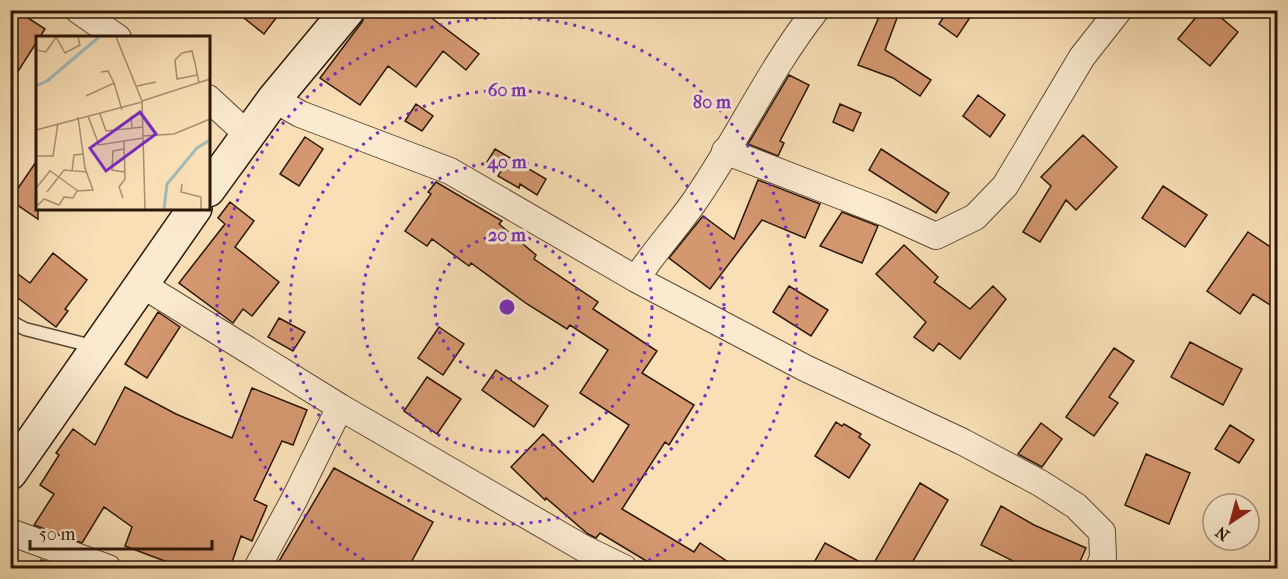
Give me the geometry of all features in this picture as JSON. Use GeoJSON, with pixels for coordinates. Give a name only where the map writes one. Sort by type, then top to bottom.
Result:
{"type":"FeatureCollection","features":[{"type":"Feature","properties":{"kind":"main road"},"geometry":{"type":"LineString","coordinates":[[210,187],[274,99],[348,10]]}},
{"type":"Feature","properties":{"kind":"main road"},"geometry":{"type":"LineString","coordinates":[[10,473],[194,210]]}},
{"type":"Feature","properties":{"kind":"street"},"geometry":{"type":"LineString","coordinates":[[78,10],[115,36]]}},
{"type":"Feature","properties":{"kind":"street"},"geometry":{"type":"LineString","coordinates":[[636,279],[659,245],[692,205],[795,37],[816,10]]}},
{"type":"Feature","properties":{"kind":"street"},"geometry":{"type":"LineString","coordinates":[[725,151],[883,212],[936,236],[975,217],[1005,186],[1082,57],[1119,10]]}},
{"type":"Feature","properties":{"kind":"street"},"geometry":{"type":"LineString","coordinates":[[274,99],[300,114],[450,171],[636,279],[805,368],[963,442],[1040,483],[1076,506],[1102,532],[1103,557],[1099,568]]}},
{"type":"Feature","properties":{"kind":"street"},"geometry":{"type":"LineString","coordinates":[[210,100],[248,135]]}},
{"type":"Feature","properties":{"kind":"street"},"geometry":{"type":"LineString","coordinates":[[141,284],[340,406],[583,548],[624,568]]}},
{"type":"Feature","properties":{"kind":"street"},"geometry":{"type":"LineString","coordinates":[[257,568],[294,500],[340,406]]}},
{"type":"Feature","properties":{"kind":"street"},"geometry":{"type":"LineString","coordinates":[[10,532],[108,568]]}},
{"type":"Feature","properties":{"kind":"lane"},"geometry":{"type":"LineString","coordinates":[[10,321],[25,329],[98,347]]}},
{"type":"Feature","properties":{"kind":"building"},"geometry":{"type":"Polygon","coordinates":[[[10,10],[16,10],[45,29],[41,36],[36,36],[36,43],[10,84],[10,10]]]}},
{"type":"Feature","properties":{"kind":"building"},"geometry":{"type":"Polygon","coordinates":[[[234,10],[282,10],[264,34],[234,10]]]}},
{"type":"Feature","properties":{"kind":"building"},"geometry":{"type":"Polygon","coordinates":[[[367,10],[421,10],[479,54],[466,70],[443,51],[416,87],[388,66],[360,105],[320,78],[362,22],[367,10]]]}},
{"type":"Feature","properties":{"kind":"building"},"geometry":{"type":"Polygon","coordinates":[[[882,10],[900,10],[885,50],[931,80],[920,96],[893,78],[858,65],[882,10]]]}},
{"type":"Feature","properties":{"kind":"building"},"geometry":{"type":"Polygon","coordinates":[[[948,10],[975,10],[957,37],[939,24],[948,10]]]}},
{"type":"Feature","properties":{"kind":"building"},"geometry":{"type":"Polygon","coordinates":[[[1202,10],[1212,10],[1238,32],[1210,66],[1178,39],[1202,10]]]}},
{"type":"Feature","properties":{"kind":"building"},"geometry":{"type":"Polygon","coordinates":[[[789,75],[809,85],[780,141],[784,143],[778,156],[748,144],[789,75]]]}},
{"type":"Feature","properties":{"kind":"building"},"geometry":{"type":"Polygon","coordinates":[[[978,95],[1005,115],[990,137],[963,116],[978,95]]]}},
{"type":"Feature","properties":{"kind":"building"},"geometry":{"type":"Polygon","coordinates":[[[416,104],[433,116],[422,131],[405,121],[416,104]]]}},
{"type":"Feature","properties":{"kind":"building"},"geometry":{"type":"Polygon","coordinates":[[[840,104],[861,113],[853,131],[833,122],[840,104]]]}},
{"type":"Feature","properties":{"kind":"building"},"geometry":{"type":"Polygon","coordinates":[[[1083,135],[1117,167],[1076,210],[1066,200],[1040,242],[1023,232],[1051,186],[1041,177],[1083,135]]]}},
{"type":"Feature","properties":{"kind":"building"},"geometry":{"type":"Polygon","coordinates":[[[305,137],[323,149],[299,186],[280,174],[305,137]]]}},
{"type":"Feature","properties":{"kind":"building"},"geometry":{"type":"Polygon","coordinates":[[[495,149],[546,179],[537,195],[520,184],[519,188],[498,176],[501,171],[487,162],[495,149]]]}},
{"type":"Feature","properties":{"kind":"building"},"geometry":{"type":"Polygon","coordinates":[[[881,149],[949,193],[936,213],[869,170],[881,149]]]}},
{"type":"Feature","properties":{"kind":"building"},"geometry":{"type":"Polygon","coordinates":[[[36,162],[38,219],[10,200],[36,162]]]}},
{"type":"Feature","properties":{"kind":"building"},"geometry":{"type":"Polygon","coordinates":[[[758,180],[820,204],[805,238],[762,220],[710,289],[669,258],[703,216],[734,239],[758,180]]]}},
{"type":"Feature","properties":{"kind":"building"},"geometry":{"type":"Polygon","coordinates":[[[436,182],[502,221],[499,224],[536,255],[534,259],[598,302],[593,309],[657,351],[642,373],[694,405],[669,445],[665,442],[622,509],[694,552],[700,543],[737,568],[658,568],[600,533],[596,538],[588,534],[546,498],[545,500],[511,467],[543,434],[593,482],[629,425],[580,393],[608,350],[570,325],[567,329],[527,304],[471,263],[469,266],[432,239],[427,246],[405,231],[431,194],[428,192],[436,182]]]}},
{"type":"Feature","properties":{"kind":"building"},"geometry":{"type":"Polygon","coordinates":[[[1163,186],[1207,215],[1185,247],[1142,218],[1163,186]]]}},
{"type":"Feature","properties":{"kind":"building"},"geometry":{"type":"Polygon","coordinates":[[[230,202],[254,221],[235,247],[279,282],[252,316],[243,309],[233,323],[179,283],[225,224],[218,218],[230,202]]]}},
{"type":"Feature","properties":{"kind":"building"},"geometry":{"type":"Polygon","coordinates":[[[842,212],[878,226],[862,263],[820,246],[842,212]]]}},
{"type":"Feature","properties":{"kind":"building"},"geometry":{"type":"Polygon","coordinates":[[[1248,232],[1278,252],[1278,310],[1253,294],[1240,314],[1207,291],[1248,232]]]}},
{"type":"Feature","properties":{"kind":"building"},"geometry":{"type":"Polygon","coordinates":[[[904,245],[938,277],[934,282],[970,309],[993,286],[1006,299],[960,359],[939,343],[933,351],[914,337],[926,322],[876,274],[904,245]]]}},
{"type":"Feature","properties":{"kind":"building"},"geometry":{"type":"Polygon","coordinates":[[[53,253],[87,280],[65,309],[68,311],[56,327],[10,292],[10,268],[30,283],[53,253]]]}},
{"type":"Feature","properties":{"kind":"building"},"geometry":{"type":"Polygon","coordinates":[[[789,286],[828,310],[811,336],[773,312],[789,286]]]}},
{"type":"Feature","properties":{"kind":"building"},"geometry":{"type":"Polygon","coordinates":[[[158,312],[180,327],[147,378],[125,364],[158,312]]]}},
{"type":"Feature","properties":{"kind":"building"},"geometry":{"type":"Polygon","coordinates":[[[279,318],[305,332],[293,351],[268,337],[279,318]]]}},
{"type":"Feature","properties":{"kind":"building"},"geometry":{"type":"Polygon","coordinates":[[[439,327],[464,344],[443,375],[418,358],[439,327]]]}},
{"type":"Feature","properties":{"kind":"building"},"geometry":{"type":"Polygon","coordinates":[[[1190,342],[1242,369],[1223,405],[1171,377],[1190,342]]]}},
{"type":"Feature","properties":{"kind":"building"},"geometry":{"type":"Polygon","coordinates":[[[1114,348],[1134,361],[1109,397],[1118,403],[1094,436],[1066,417],[1114,348]]]}},
{"type":"Feature","properties":{"kind":"building"},"geometry":{"type":"Polygon","coordinates":[[[496,370],[548,406],[534,427],[482,390],[496,370]]]}},
{"type":"Feature","properties":{"kind":"building"},"geometry":{"type":"Polygon","coordinates":[[[427,377],[461,399],[437,434],[404,411],[427,377]]]}},
{"type":"Feature","properties":{"kind":"building"},"geometry":{"type":"Polygon","coordinates":[[[125,387],[176,414],[232,438],[252,388],[307,410],[293,445],[282,441],[254,500],[267,506],[252,541],[241,536],[230,568],[183,568],[125,546],[132,527],[104,507],[82,543],[34,525],[54,494],[40,485],[59,455],[56,453],[73,429],[95,445],[125,387]]]}},
{"type":"Feature","properties":{"kind":"building"},"geometry":{"type":"Polygon","coordinates":[[[836,422],[861,434],[859,437],[870,445],[849,478],[815,456],[836,422]]]}},
{"type":"Feature","properties":{"kind":"building"},"geometry":{"type":"Polygon","coordinates":[[[1041,423],[1062,439],[1042,467],[1018,454],[1041,423]]]}},
{"type":"Feature","properties":{"kind":"building"},"geometry":{"type":"Polygon","coordinates":[[[1230,425],[1254,440],[1239,463],[1215,449],[1230,425]]]}},
{"type":"Feature","properties":{"kind":"building"},"geometry":{"type":"Polygon","coordinates":[[[1146,454],[1190,473],[1169,524],[1125,505],[1146,454]]]}},
{"type":"Feature","properties":{"kind":"building"},"geometry":{"type":"Polygon","coordinates":[[[334,468],[433,522],[408,568],[275,568],[334,468]]]}},
{"type":"Feature","properties":{"kind":"building"},"geometry":{"type":"Polygon","coordinates":[[[920,483],[948,500],[909,568],[871,568],[920,483]]]}},
{"type":"Feature","properties":{"kind":"building"},"geometry":{"type":"Polygon","coordinates":[[[1001,506],[1034,525],[1086,548],[1077,568],[1027,568],[981,545],[1001,506]]]}},
{"type":"Feature","properties":{"kind":"building"},"geometry":{"type":"Polygon","coordinates":[[[825,543],[871,568],[811,568],[825,543]]]}},
{"type":"Feature","properties":{"kind":"building"},"geometry":{"type":"Polygon","coordinates":[[[41,560],[66,568],[36,568],[41,560]]]}}]}
